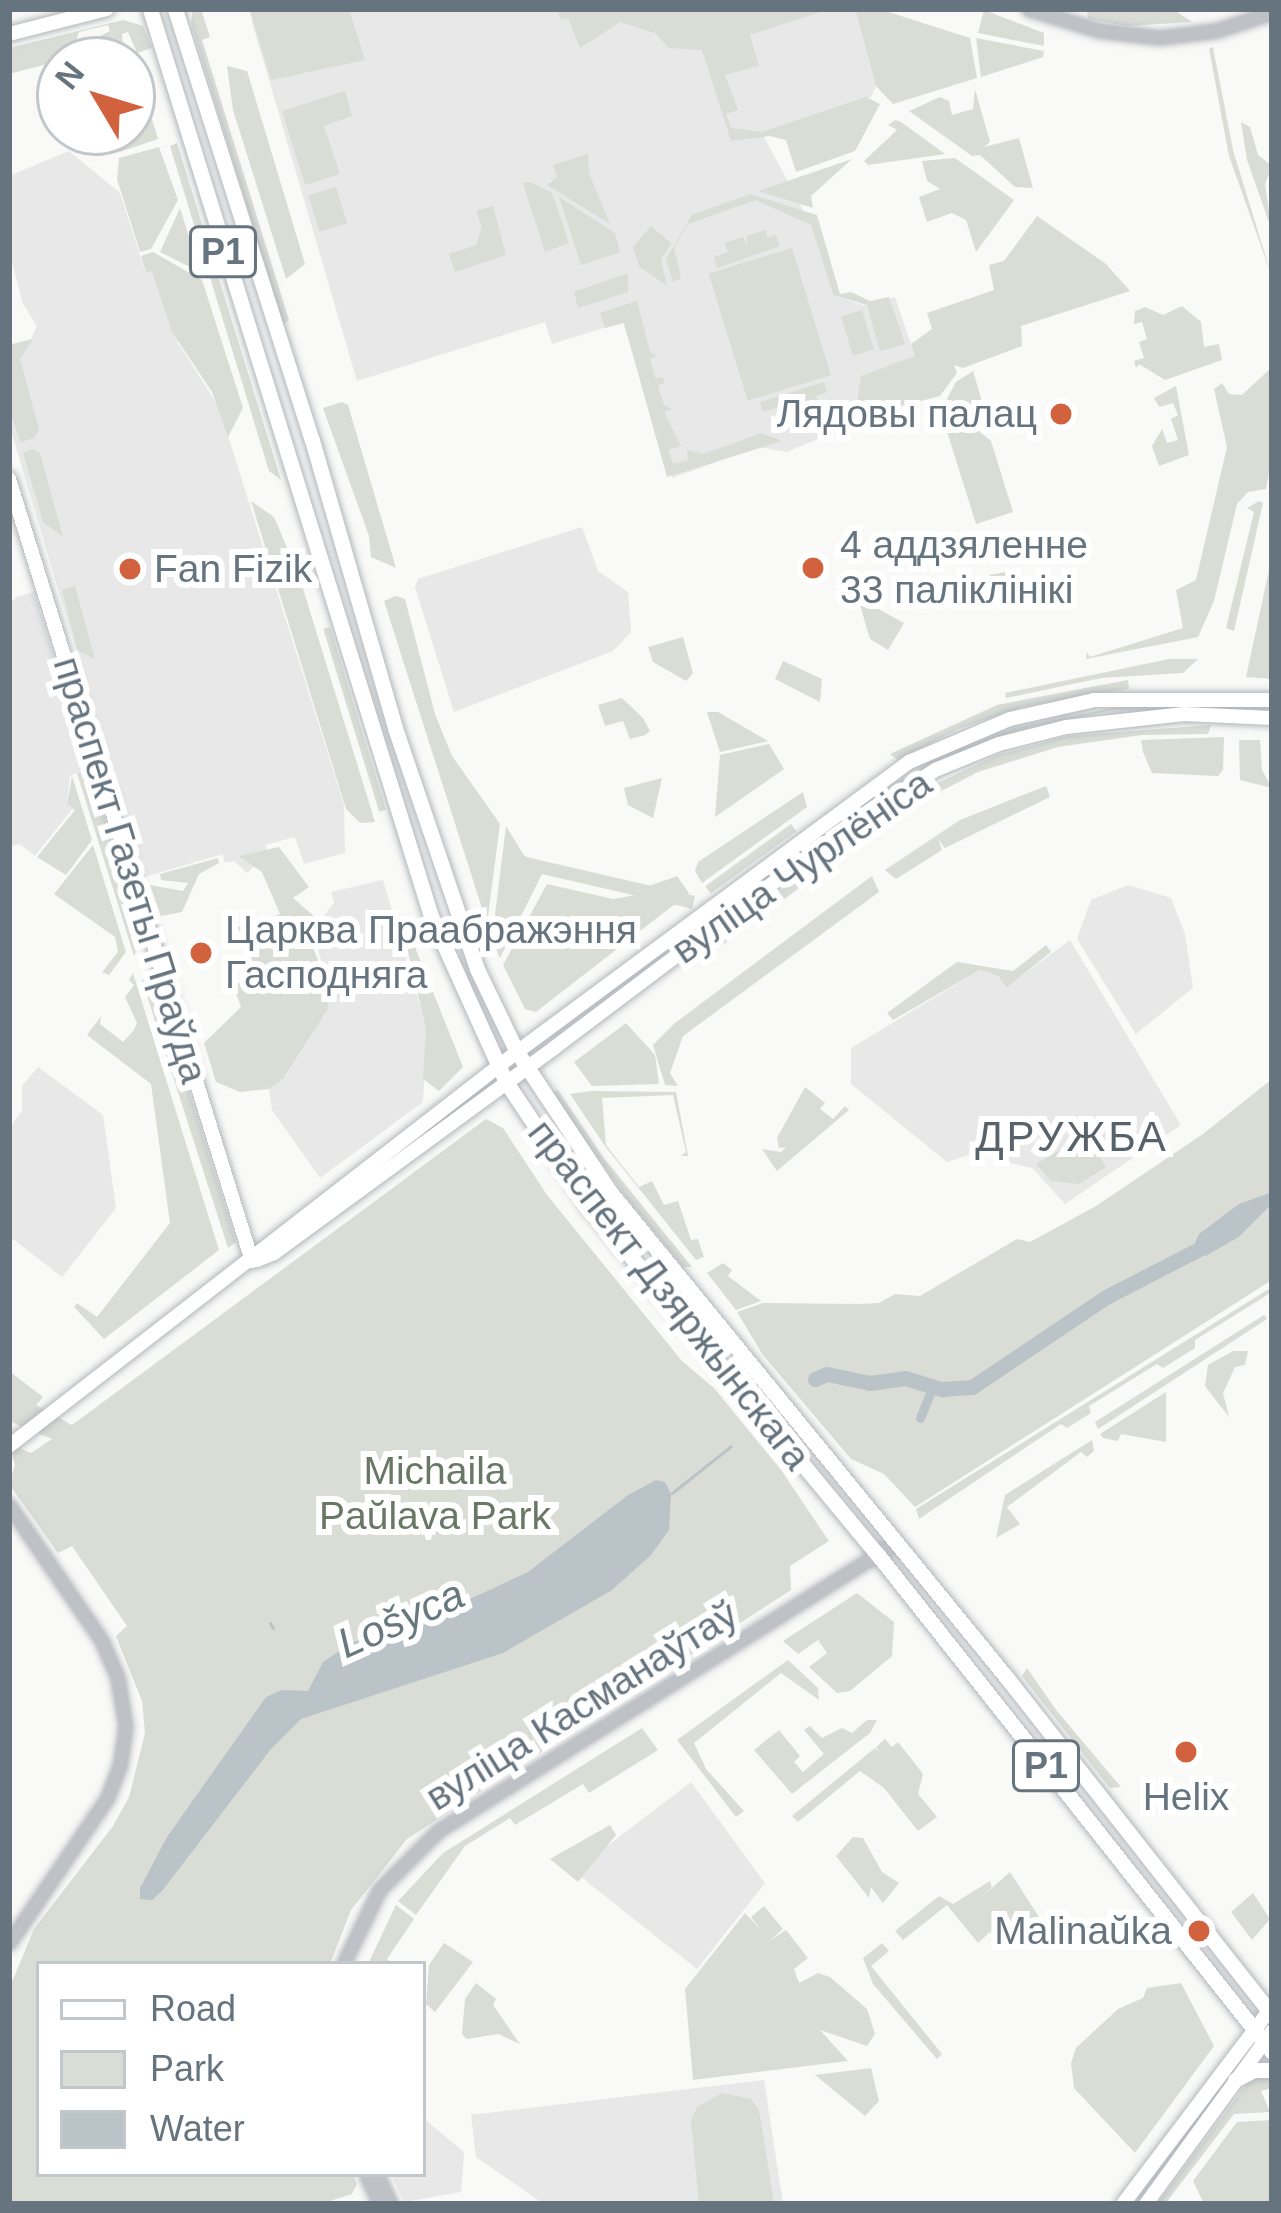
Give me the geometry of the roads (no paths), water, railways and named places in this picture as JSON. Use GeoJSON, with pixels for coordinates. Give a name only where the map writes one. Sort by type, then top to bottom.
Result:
{"type":"FeatureCollection","features":[{"type":"Feature","properties":{"kind":"main road"},"geometry":{"type":"LineString","coordinates":[[9,34],[107,9]]}},
{"type":"Feature","properties":{"kind":"main road","name":"праспект Дзяржынскага"},"geometry":{"type":"LineString","coordinates":[[150,9],[431,916],[502,1075],[589,1206],[878,1555],[1266,2038]]}},
{"type":"Feature","properties":{"kind":"main road","name":"праспект Дзяржынскага"},"geometry":{"type":"LineString","coordinates":[[175,9],[462,928],[517,1052],[610,1192],[898,1542],[1271,2011]]}},
{"type":"Feature","properties":{"kind":"main road","name":"праспект Газеты Праўда"},"geometry":{"type":"LineString","coordinates":[[9,479],[252,1262]]}},
{"type":"Feature","properties":{"kind":"main road"},"geometry":{"type":"LineString","coordinates":[[333,602],[356,594]]}},
{"type":"Feature","properties":{"kind":"main road"},"geometry":{"type":"LineString","coordinates":[[1233,716],[1234,698]]}},
{"type":"Feature","properties":{"kind":"main road","name":"вуліца Чурлёніса"},"geometry":{"type":"LineString","coordinates":[[502,1075],[517,1052],[852,800],[938,746],[1010,719],[1094,700],[1272,700]]}},
{"type":"Feature","properties":{"kind":"main road","name":"вуліца Чурлёніса"},"geometry":{"type":"LineString","coordinates":[[502,1075],[526,1068],[845,829],[935,770],[999,744],[1066,727],[1141,717],[1272,718]]}},
{"type":"Feature","properties":{"kind":"main road"},"geometry":{"type":"LineString","coordinates":[[9,1446],[252,1262],[274,1253],[502,1075]]}},
{"type":"Feature","properties":{"kind":"main road"},"geometry":{"type":"LineString","coordinates":[[1234,1964],[1253,1981],[1272,1984]]}},
{"type":"Feature","properties":{"kind":"main road"},"geometry":{"type":"LineString","coordinates":[[1146,2204],[1266,2038],[1271,2011]]}},
{"type":"Feature","properties":{"kind":"main road"},"geometry":{"type":"LineString","coordinates":[[1124,2204],[1266,2038]]}},
{"type":"Feature","properties":{"kind":"main road"},"geometry":{"type":"LineString","coordinates":[[1235,2080],[1254,2069],[1272,2070]]}},
{"type":"Feature","properties":{"kind":"street"},"geometry":{"type":"LineString","coordinates":[[1028,9],[1100,31],[1160,38],[1217,31],[1272,13]]}},
{"type":"Feature","properties":{"kind":"street"},"geometry":{"type":"LineString","coordinates":[[9,1505],[102,1641],[118,1678],[126,1739],[118,1775],[99,1814],[9,1944]]}},
{"type":"Feature","properties":{"kind":"street","name":"вуліца Касманаўтаў"},"geometry":{"type":"LineString","coordinates":[[345,1961],[380,1890],[439,1831],[898,1542]]}},
{"type":"Feature","properties":{"kind":"water"},"geometry":{"type":"Polygon","coordinates":[[[1272,1192],[1272,1204],[1239,1237],[1206,1256],[1190,1254],[1199,1234],[1239,1204],[1272,1192]]]}},
{"type":"Feature","properties":{"kind":"water"},"geometry":{"type":"Polygon","coordinates":[[[656,1480],[665,1482],[671,1494],[669,1530],[651,1555],[612,1590],[503,1653],[301,1719],[271,1749],[162,1891],[152,1900],[140,1899],[140,1888],[167,1837],[266,1697],[282,1690],[308,1691],[323,1662],[351,1643],[440,1613],[528,1572],[628,1495],[656,1480]]]}},
{"type":"Feature","properties":{"kind":"waterway","name":"Lošyca"},"geometry":{"type":"LineString","coordinates":[[815,1379],[827,1374],[870,1383],[905,1378],[942,1389],[972,1387],[1106,1297],[1205,1246]]}},
{"type":"Feature","properties":{"kind":"waterway"},"geometry":{"type":"LineString","coordinates":[[920,1418],[933,1386]]}},
{"type":"Feature","properties":{"kind":"waterway","name":"Lošyca"},"geometry":{"type":"LineString","coordinates":[[672,1493],[731,1446]]}},
{"type":"Feature","properties":{"kind":"waterway"},"geometry":{"type":"LineString","coordinates":[[270,1623],[273,1628]]}},
{"type":"Feature","properties":{"kind":"place","name":"Лядовы палац"},"geometry":{"type":"Point","coordinates":[1061,414]}},
{"type":"Feature","properties":{"kind":"place","name":"4 аддзяленне 33 паліклінікі"},"geometry":{"type":"Point","coordinates":[813,568]}},
{"type":"Feature","properties":{"kind":"place","name":"Fan Fizik"},"geometry":{"type":"Point","coordinates":[130,569]}},
{"type":"Feature","properties":{"kind":"place","name":"Царква Праабражэння Гасподняга"},"geometry":{"type":"Point","coordinates":[201,953]}},
{"type":"Feature","properties":{"kind":"place","name":"Helix"},"geometry":{"type":"Point","coordinates":[1186,1752]}},
{"type":"Feature","properties":{"kind":"place","name":"Malinaŭka"},"geometry":{"type":"Point","coordinates":[1199,1931]}},
{"type":"Feature","properties":{"kind":"district","name":"ДРУЖБА"},"geometry":{"type":"Point","coordinates":[1072,1137]}},
{"type":"Feature","properties":{"kind":"park label","name":"Michaila Paŭlava Park"},"geometry":{"type":"Point","coordinates":[435,1494]}}]}
